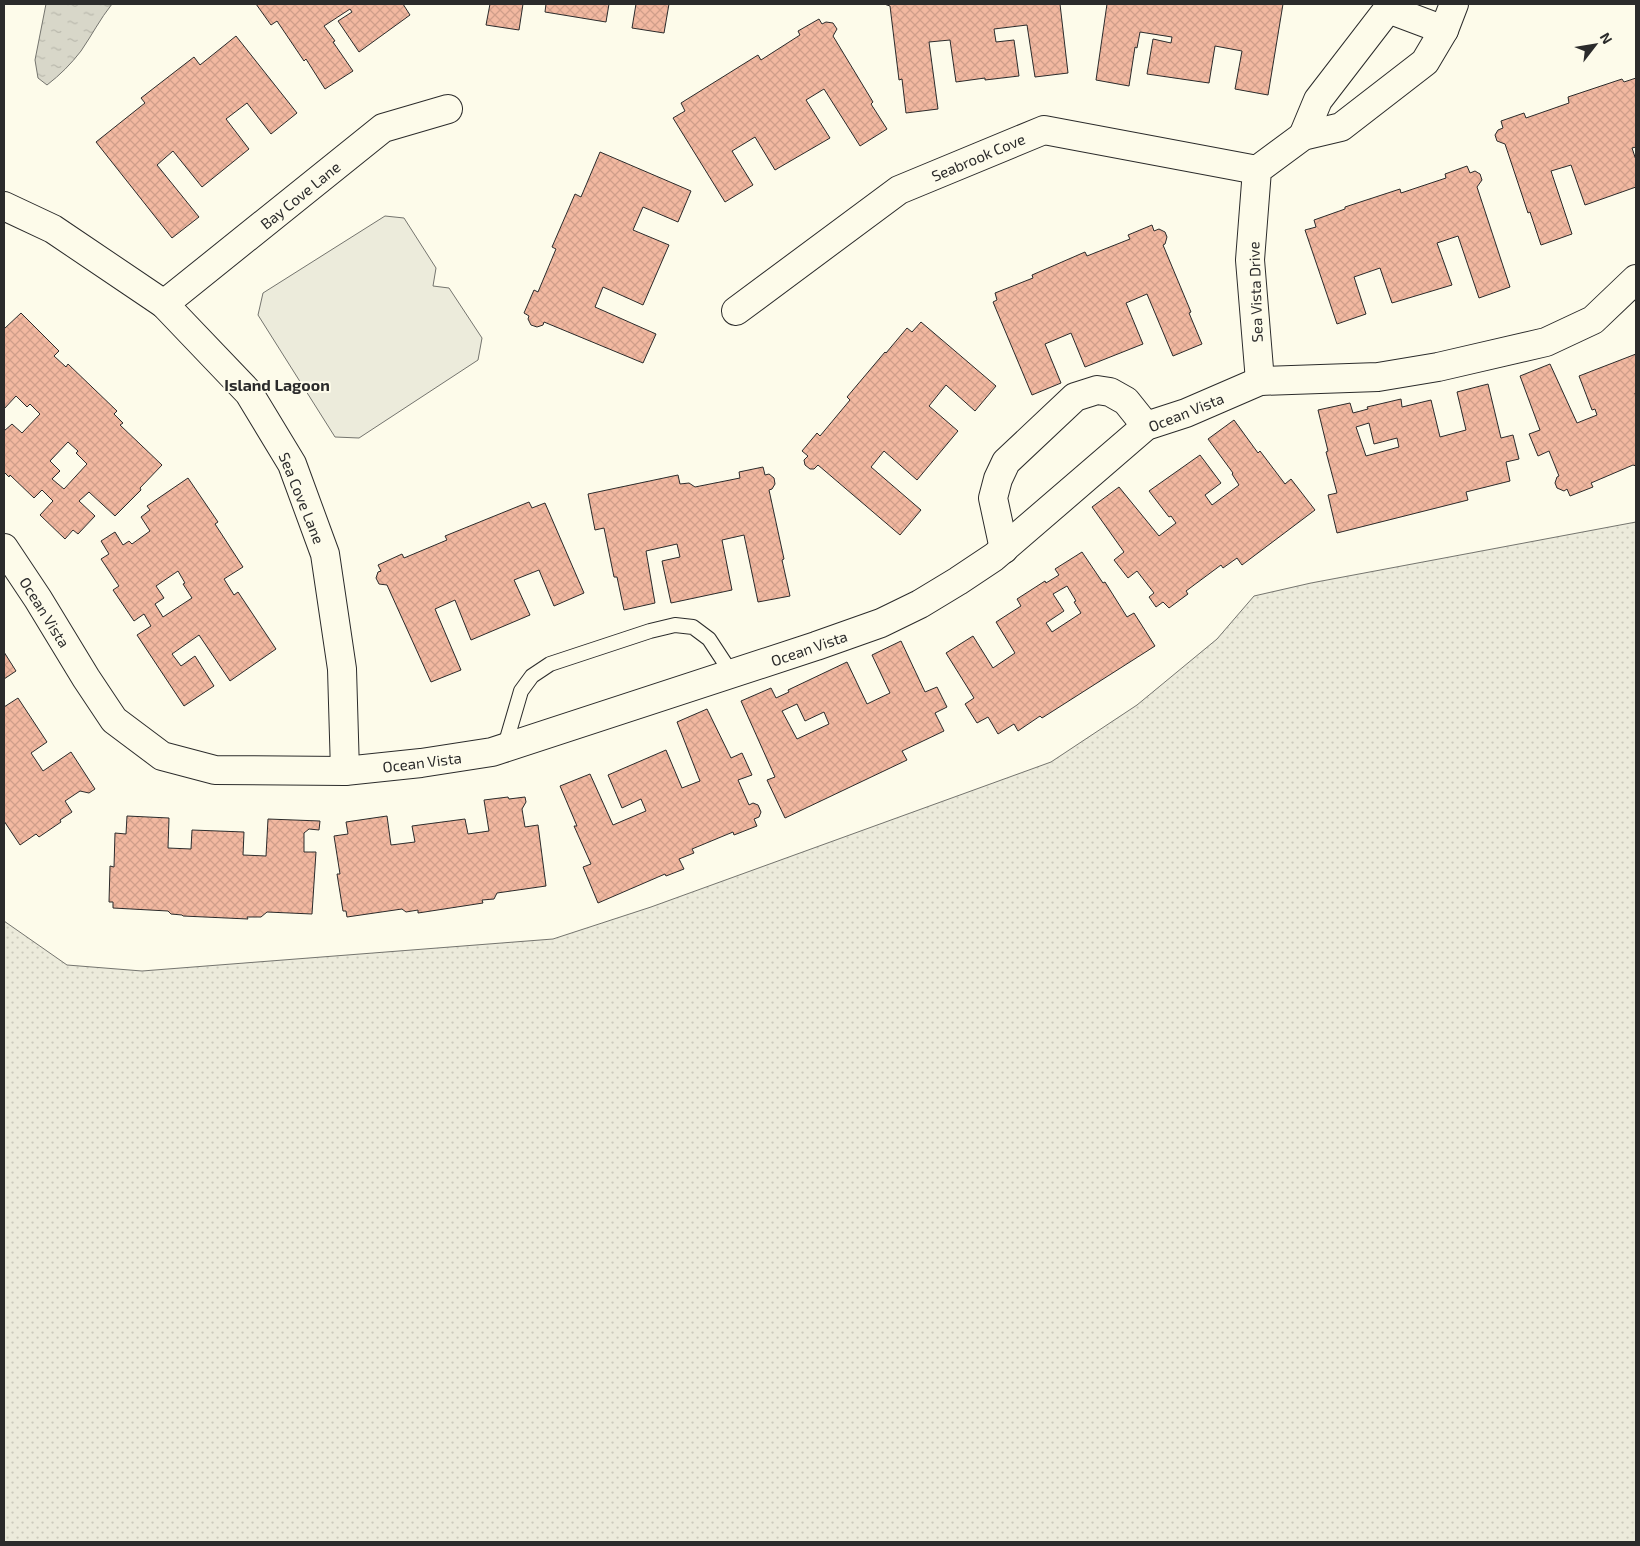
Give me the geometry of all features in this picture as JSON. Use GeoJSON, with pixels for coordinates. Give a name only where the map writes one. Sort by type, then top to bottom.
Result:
{"type":"FeatureCollection","features":[{"type":"Feature","properties":{"kind":"street"},"geometry":{"type":"LineString","coordinates":[[1257,170],[1303,136],[1341,127],[1425,62],[1444,30],[1454,4]]}},
{"type":"Feature","properties":{"kind":"street"},"geometry":{"type":"LineString","coordinates":[[1303,136],[1318,100],[1389,6],[1444,30]]}},
{"type":"Feature","properties":{"kind":"street","name":"Bay Cove Lane"},"geometry":{"type":"LineString","coordinates":[[164,304],[383,128],[448,109]]}},
{"type":"Feature","properties":{"kind":"street","name":"Seabrook Cove"},"geometry":{"type":"LineString","coordinates":[[736,311],[899,190],[1044,130],[1257,170]]}},
{"type":"Feature","properties":{"kind":"street","name":"Sea Vista Drive"},"geometry":{"type":"LineString","coordinates":[[1257,170],[1250,260],[1260,381]]}},
{"type":"Feature","properties":{"kind":"street","name":"Sea Cove Lane"},"geometry":{"type":"LineString","coordinates":[[4,206],[53,229],[164,304],[249,393],[292,464],[325,554],[342,669],[345,771]]}},
{"type":"Feature","properties":{"kind":"street","name":"Ocean Vista"},"geometry":{"type":"LineString","coordinates":[[4,548],[38,598],[86,678],[114,720],[162,756],[215,770],[345,771],[420,763],[492,752],[732,674],[881,623],[920,604],[958,581],[1004,549],[1146,426],[1186,413],[1260,381],[1378,377],[1438,367],[1546,342],[1593,320],[1636,279]]}},
{"type":"Feature","properties":{"kind":"street"},"geometry":{"type":"LineString","coordinates":[[1004,549],[993,498],[998,479],[1006,462],[1075,397],[1097,390],[1110,392],[1126,402],[1146,426]]}},
{"type":"Feature","properties":{"kind":"lane"},"geometry":{"type":"LineString","coordinates":[[504,749],[521,691],[532,676],[550,664],[650,631],[674,625],[694,627],[709,639],[732,674]]}},
{"type":"Feature","properties":{"kind":"shaded area"},"geometry":{"type":"Polygon","coordinates":[[[385,216],[404,218],[436,268],[433,286],[449,288],[482,338],[478,360],[359,438],[335,437],[258,315],[263,293],[385,216]]]}},
{"type":"Feature","properties":{"kind":"shaded area"},"geometry":{"type":"Polygon","coordinates":[[[1636,522],[1636,1542],[4,1542],[4,921],[67,965],[142,971],[553,939],[651,907],[1051,762],[1137,705],[1217,639],[1254,596],[1311,583],[1636,522]]]}},
{"type":"Feature","properties":{"kind":"water"},"geometry":{"type":"Polygon","coordinates":[[[46,4],[112,4],[77,56],[47,85],[38,78],[35,60],[46,4]]]}},
{"type":"Feature","properties":{"kind":"building"},"geometry":{"type":"Polygon","coordinates":[[[256,4],[403,4],[410,15],[359,52],[338,21],[352,12],[350,9],[324,26],[353,71],[325,89],[306,59],[304,61],[277,21],[271,25],[256,4]]]}},
{"type":"Feature","properties":{"kind":"building"},"geometry":{"type":"Polygon","coordinates":[[[490,4],[523,4],[519,30],[486,25],[490,4]]]}},
{"type":"Feature","properties":{"kind":"building"},"geometry":{"type":"Polygon","coordinates":[[[546,4],[609,4],[606,22],[545,12],[546,4]]]}},
{"type":"Feature","properties":{"kind":"building"},"geometry":{"type":"Polygon","coordinates":[[[636,4],[669,4],[664,33],[632,28],[636,4]]]}},
{"type":"Feature","properties":{"kind":"building"},"geometry":{"type":"Polygon","coordinates":[[[884,4],[1060,4],[1068,73],[1035,77],[1027,25],[994,29],[996,42],[1014,40],[1019,76],[956,82],[950,40],[929,42],[938,109],[906,113],[902,79],[899,80],[890,6],[884,4]]]}},
{"type":"Feature","properties":{"kind":"building"},"geometry":{"type":"Polygon","coordinates":[[[1107,4],[1283,4],[1268,95],[1235,89],[1242,51],[1215,46],[1209,83],[1147,74],[1153,39],[1171,43],[1172,37],[1140,32],[1137,48],[1135,47],[1129,86],[1096,80],[1107,4]]]}},
{"type":"Feature","properties":{"kind":"building"},"geometry":{"type":"Polygon","coordinates":[[[819,19],[822,24],[826,22],[833,23],[837,29],[833,36],[887,129],[860,146],[824,89],[806,100],[830,138],[775,170],[755,137],[732,151],[753,185],[725,202],[673,118],[685,111],[681,103],[758,55],[761,60],[800,35],[798,31],[819,19]]]}},
{"type":"Feature","properties":{"kind":"building"},"geometry":{"type":"Polygon","coordinates":[[[236,36],[297,113],[271,134],[247,103],[226,119],[249,149],[202,187],[173,151],[157,165],[199,217],[172,238],[96,142],[145,103],[141,98],[194,57],[200,65],[236,36]]]}},
{"type":"Feature","properties":{"kind":"building"},"geometry":{"type":"Polygon","coordinates":[[[1636,78],[1636,147],[1632,148],[1636,160],[1636,187],[1585,205],[1571,165],[1551,171],[1572,234],[1541,245],[1530,212],[1528,213],[1505,144],[1497,141],[1495,135],[1498,130],[1503,128],[1501,121],[1524,113],[1526,118],[1569,103],[1568,97],[1622,79],[1624,82],[1636,78]]]}},
{"type":"Feature","properties":{"kind":"building"},"geometry":{"type":"Polygon","coordinates":[[[600,152],[691,191],[678,222],[643,207],[633,230],[669,245],[643,305],[603,287],[595,307],[656,334],[643,363],[544,322],[543,325],[537,327],[531,325],[528,319],[529,316],[524,313],[534,290],[538,292],[556,249],[552,247],[575,194],[581,197],[600,152]]]}},
{"type":"Feature","properties":{"kind":"building"},"geometry":{"type":"Polygon","coordinates":[[[1467,166],[1470,173],[1475,171],[1480,174],[1482,180],[1477,187],[1510,287],[1479,298],[1458,236],[1437,243],[1452,285],[1392,303],[1380,268],[1354,277],[1366,314],[1337,324],[1305,230],[1316,227],[1314,220],[1345,209],[1345,207],[1400,189],[1401,193],[1446,178],[1445,174],[1467,166]]]}},
{"type":"Feature","properties":{"kind":"building"},"geometry":{"type":"Polygon","coordinates":[[[1152,225],[1154,231],[1159,229],[1165,232],[1167,237],[1163,245],[1202,344],[1173,356],[1147,294],[1126,303],[1143,344],[1085,367],[1071,333],[1045,344],[1061,383],[1032,395],[993,302],[997,300],[995,293],[1033,278],[1032,275],[1085,252],[1087,256],[1130,239],[1128,235],[1152,225]]]}},
{"type":"Feature","properties":{"kind":"building"},"geometry":{"type":"Polygon","coordinates":[[[21,313],[59,351],[54,356],[66,367],[68,364],[117,411],[114,414],[123,423],[120,425],[162,465],[115,516],[89,492],[79,501],[95,516],[78,534],[73,530],[65,539],[40,515],[53,501],[42,490],[34,498],[10,475],[9,477],[4,472],[4,431],[12,424],[22,433],[40,414],[30,404],[27,407],[16,396],[4,409],[4,329],[21,313]],[[68,442],[50,461],[60,471],[52,479],[64,489],[87,464],[76,453],[78,451],[68,442]]]}},
{"type":"Feature","properties":{"kind":"building"},"geometry":{"type":"Polygon","coordinates":[[[921,322],[996,386],[975,411],[946,385],[929,406],[958,431],[917,480],[884,451],[871,467],[921,510],[900,535],[818,465],[814,469],[810,469],[805,465],[804,460],[808,456],[802,451],[817,433],[820,436],[850,400],[847,397],[907,328],[912,332],[921,322]]]}},
{"type":"Feature","properties":{"kind":"building"},"geometry":{"type":"Polygon","coordinates":[[[1636,354],[1636,466],[1633,465],[1591,483],[1593,487],[1570,496],[1567,489],[1564,491],[1557,488],[1555,483],[1559,476],[1549,451],[1538,456],[1529,434],[1540,430],[1520,376],[1550,364],[1577,423],[1597,415],[1595,409],[1592,410],[1579,376],[1636,354]]]}},
{"type":"Feature","properties":{"kind":"building"},"geometry":{"type":"Polygon","coordinates":[[[1488,384],[1501,438],[1513,435],[1519,459],[1506,462],[1510,481],[1466,492],[1468,500],[1337,533],[1328,495],[1337,493],[1326,452],[1328,451],[1318,410],[1350,403],[1353,413],[1368,409],[1367,407],[1401,399],[1402,407],[1431,400],[1440,437],[1466,430],[1457,392],[1488,384]],[[1369,423],[1356,427],[1366,456],[1399,447],[1397,438],[1374,444],[1369,423]]]}},
{"type":"Feature","properties":{"kind":"building"},"geometry":{"type":"Polygon","coordinates":[[[1234,420],[1258,453],[1260,451],[1285,484],[1291,479],[1315,510],[1242,565],[1237,558],[1223,568],[1221,565],[1186,591],[1188,594],[1169,608],[1163,602],[1156,607],[1149,597],[1154,593],[1137,571],[1128,578],[1114,560],[1124,552],[1092,507],[1119,487],[1159,536],[1176,523],[1149,491],[1200,455],[1221,483],[1205,495],[1212,505],[1239,485],[1233,473],[1208,439],[1234,420]]]}},
{"type":"Feature","properties":{"kind":"building"},"geometry":{"type":"Polygon","coordinates":[[[763,467],[765,475],[769,474],[774,478],[775,484],[769,490],[790,596],[758,602],[744,535],[722,540],[732,590],[671,603],[662,561],[680,557],[677,544],[646,551],[655,603],[624,610],[617,577],[614,577],[604,528],[595,530],[588,494],[678,475],[680,484],[689,483],[695,487],[740,478],[739,472],[763,467]]]}},
{"type":"Feature","properties":{"kind":"building"},"geometry":{"type":"Polygon","coordinates":[[[188,478],[218,522],[215,524],[243,567],[224,579],[234,595],[238,592],[276,649],[230,681],[199,635],[172,654],[181,666],[195,656],[214,686],[184,706],[137,635],[151,626],[144,614],[134,621],[113,590],[119,586],[101,559],[109,554],[101,541],[115,532],[123,545],[129,541],[132,544],[150,531],[141,517],[150,510],[147,506],[188,478]],[[178,571],[156,586],[164,598],[155,604],[163,617],[192,598],[183,584],[185,583],[178,571]]]}},
{"type":"Feature","properties":{"kind":"building"},"geometry":{"type":"Polygon","coordinates":[[[529,502],[532,508],[545,503],[584,593],[554,606],[539,570],[514,580],[530,615],[471,640],[455,600],[435,609],[461,670],[431,682],[387,585],[379,584],[376,578],[378,572],[381,571],[378,565],[402,554],[404,558],[447,540],[445,536],[529,502]]]}},
{"type":"Feature","properties":{"kind":"building"},"geometry":{"type":"Polygon","coordinates":[[[1082,552],[1103,583],[1105,582],[1127,617],[1134,613],[1155,646],[1042,718],[1040,716],[1018,731],[1014,724],[998,734],[988,717],[977,723],[965,704],[974,698],[946,653],[973,636],[993,668],[1015,653],[996,622],[1021,606],[1017,599],[1045,581],[1046,583],[1059,575],[1055,569],[1082,552]],[[1067,586],[1053,594],[1064,611],[1046,623],[1052,632],[1081,613],[1074,602],[1076,601],[1067,586]]]}},
{"type":"Feature","properties":{"kind":"building"},"geometry":{"type":"Polygon","coordinates":[[[901,641],[925,692],[937,687],[947,707],[935,713],[944,731],[902,751],[907,760],[785,818],[767,780],[775,777],[741,701],[771,688],[776,698],[789,692],[788,690],[847,662],[867,704],[890,693],[872,655],[901,641]],[[797,704],[782,711],[797,739],[829,724],[824,712],[805,721],[797,704]]]}},
{"type":"Feature","properties":{"kind":"building"},"geometry":{"type":"Polygon","coordinates":[[[4,652],[16,671],[4,679],[4,652]]]}},
{"type":"Feature","properties":{"kind":"building"},"geometry":{"type":"Polygon","coordinates":[[[18,698],[47,742],[31,753],[43,771],[71,752],[95,789],[89,793],[80,791],[65,801],[72,812],[39,837],[36,834],[20,845],[4,821],[4,707],[18,698]]]}},
{"type":"Feature","properties":{"kind":"building"},"geometry":{"type":"Polygon","coordinates":[[[707,709],[731,758],[742,753],[752,775],[738,780],[749,805],[753,803],[758,805],[761,812],[759,817],[754,819],[757,826],[734,835],[733,832],[692,849],[694,853],[679,859],[684,869],[666,876],[665,874],[598,903],[583,867],[591,864],[574,826],[577,826],[560,786],[590,774],[613,825],[646,811],[641,799],[622,808],[608,775],[666,750],[682,788],[700,781],[677,722],[707,709]]]}},
{"type":"Feature","properties":{"kind":"building"},"geometry":{"type":"Polygon","coordinates":[[[508,797],[509,799],[525,797],[526,802],[522,809],[525,827],[538,825],[546,886],[497,893],[494,899],[482,900],[483,903],[418,913],[418,910],[406,912],[402,909],[347,917],[346,911],[343,911],[337,874],[340,874],[334,836],[348,834],[346,822],[387,816],[391,845],[415,842],[412,826],[465,819],[468,834],[489,831],[484,800],[508,797]]]}},
{"type":"Feature","properties":{"kind":"building"},"geometry":{"type":"Polygon","coordinates":[[[127,816],[169,818],[168,848],[191,849],[192,830],[244,832],[243,855],[266,856],[268,819],[320,821],[319,830],[309,829],[304,833],[304,852],[316,852],[312,914],[267,912],[261,917],[247,917],[248,919],[183,916],[171,914],[168,911],[113,908],[113,902],[109,902],[110,866],[114,867],[115,833],[126,834],[127,816]]]}},
{"type":"Feature","properties":{"kind":"district","name":"Island Lagoon"},"geometry":{"type":"Point","coordinates":[277,384]}}]}
